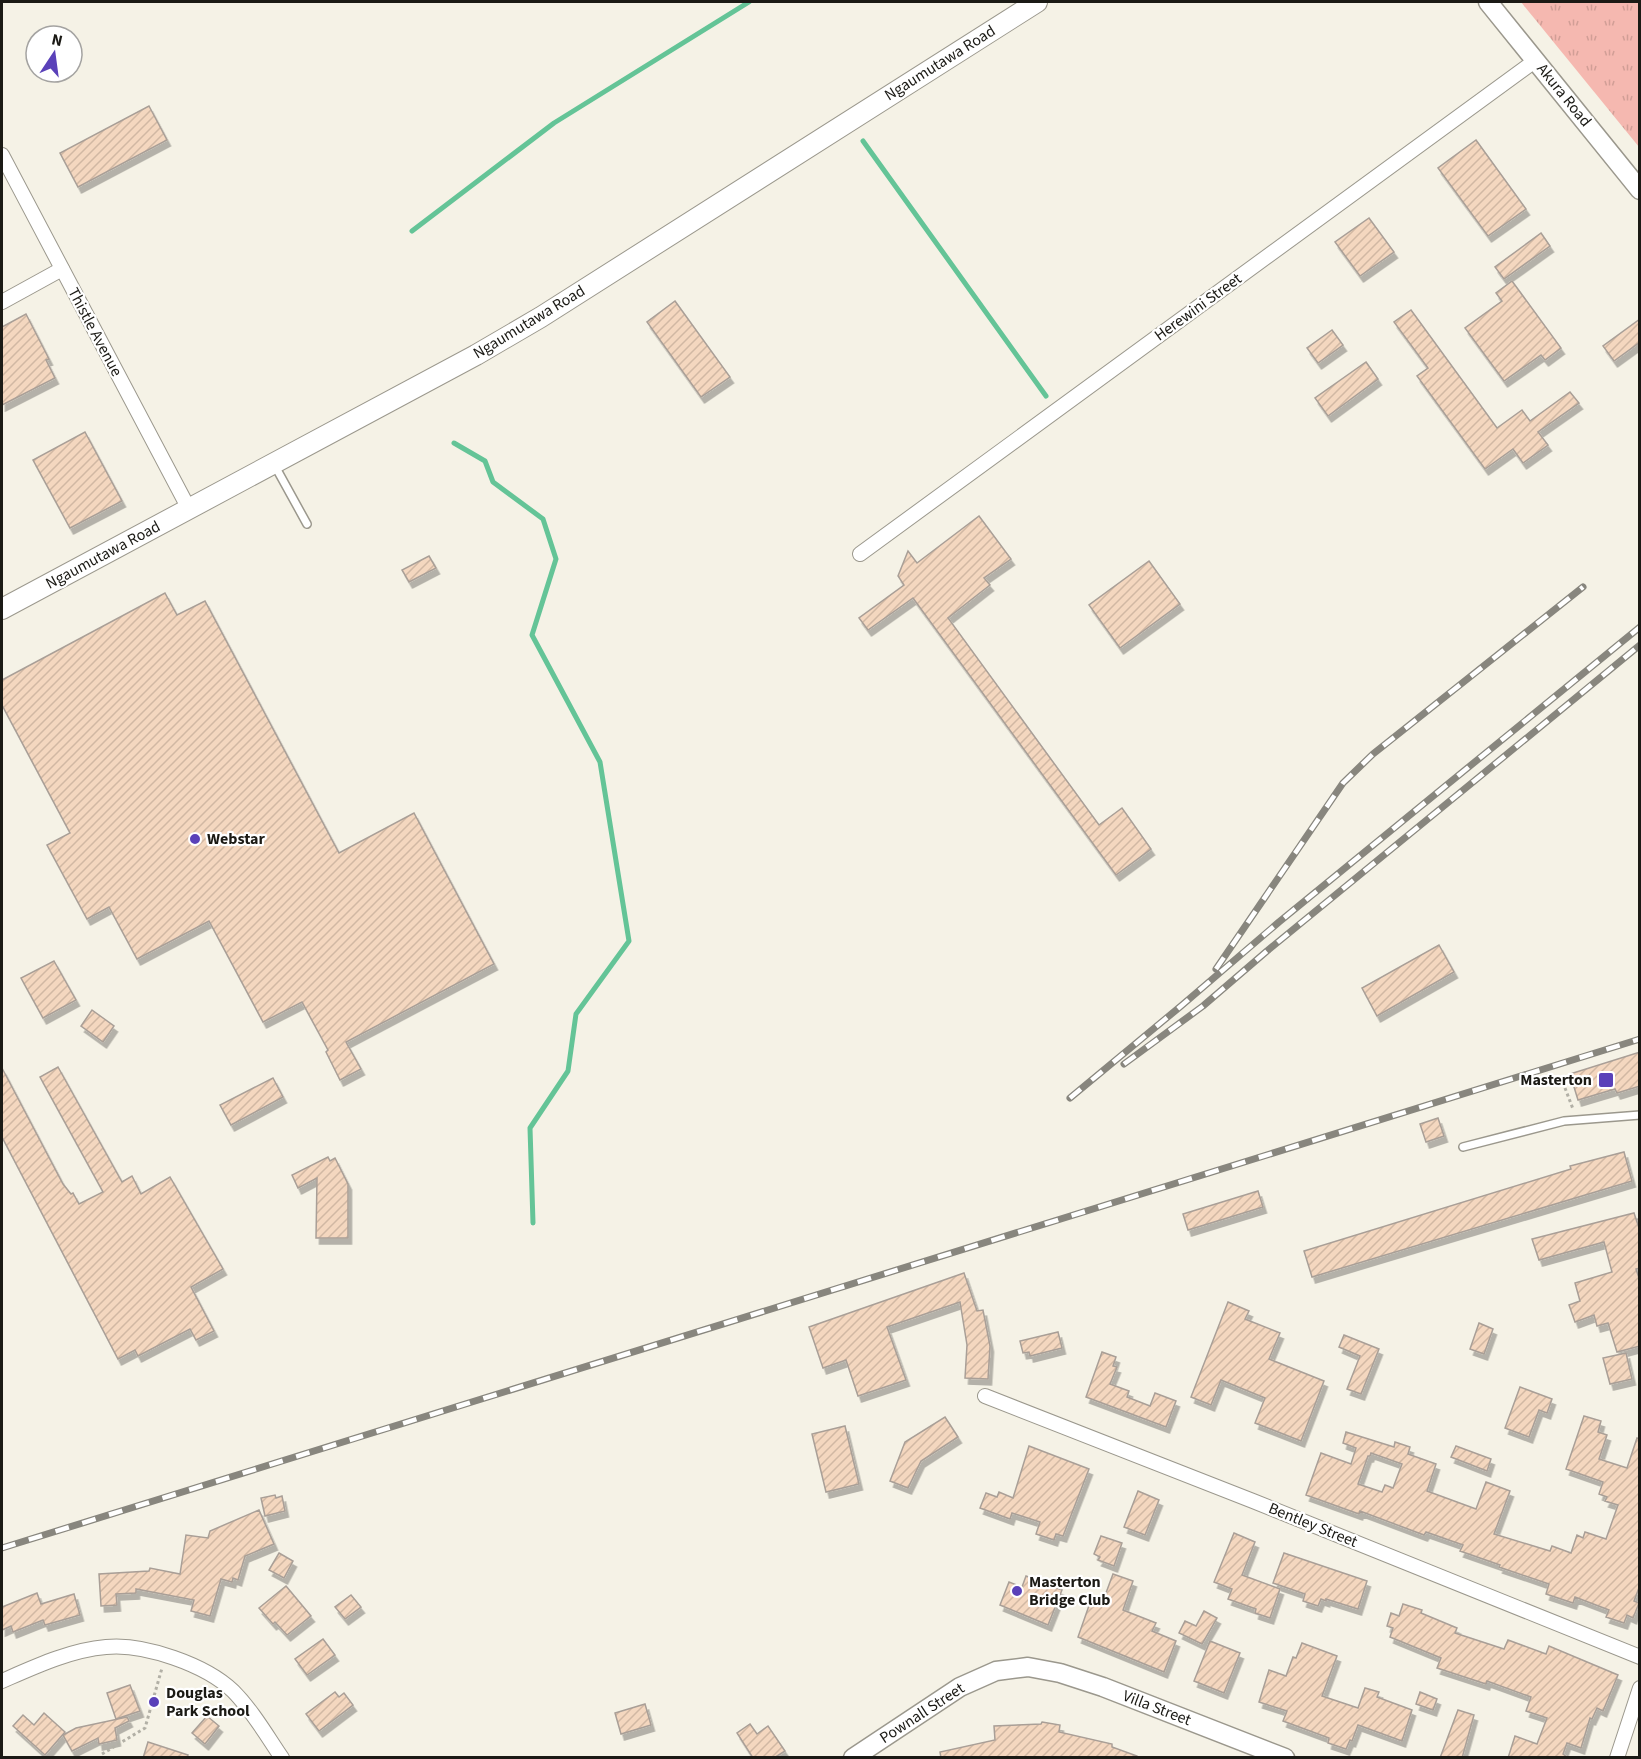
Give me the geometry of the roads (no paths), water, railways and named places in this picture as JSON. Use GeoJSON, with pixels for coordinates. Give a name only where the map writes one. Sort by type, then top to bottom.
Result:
{"type":"FeatureCollection","features":[{"type":"Feature","properties":{"kind":"main road","name":"Ngaumutawa Road"},"geometry":{"type":"LineString","coordinates":[[2,609],[445,372],[541,317],[1037,2]]}},
{"type":"Feature","properties":{"kind":"street","name":"Akura Road"},"geometry":{"type":"LineString","coordinates":[[1488,2],[1640,190]]}},
{"type":"Feature","properties":{"kind":"street","name":"Herewini Street"},"geometry":{"type":"LineString","coordinates":[[860,554],[1536,60]]}},
{"type":"Feature","properties":{"kind":"street","name":"Thistle Avenue"},"geometry":{"type":"LineString","coordinates":[[2,155],[189,509]]}},
{"type":"Feature","properties":{"kind":"street"},"geometry":{"type":"LineString","coordinates":[[2,302],[62,269]]}},
{"type":"Feature","properties":{"kind":"street","name":"Bentley Street"},"geometry":{"type":"LineString","coordinates":[[985,1396],[1640,1657]]}},
{"type":"Feature","properties":{"kind":"street"},"geometry":{"type":"LineString","coordinates":[[2,1681],[52,1660],[107,1646],[152,1650],[194,1665],[233,1690],[282,1758]]}},
{"type":"Feature","properties":{"kind":"street","name":"Pownall Street"},"geometry":{"type":"LineString","coordinates":[[853,1758],[960,1687],[996,1671],[1028,1667]]}},
{"type":"Feature","properties":{"kind":"street","name":"Villa Street"},"geometry":{"type":"LineString","coordinates":[[1028,1667],[1060,1673],[1103,1688],[1285,1758]]}},
{"type":"Feature","properties":{"kind":"street"},"geometry":{"type":"LineString","coordinates":[[1617,1758],[1640,1688]]}},
{"type":"Feature","properties":{"kind":"lane"},"geometry":{"type":"LineString","coordinates":[[273,464],[307,524]]}},
{"type":"Feature","properties":{"kind":"lane"},"geometry":{"type":"LineString","coordinates":[[1463,1147],[1564,1121],[1640,1115]]}},
{"type":"Feature","properties":{"kind":"waterway"},"geometry":{"type":"LineString","coordinates":[[412,231],[554,123],[749,2]]}},
{"type":"Feature","properties":{"kind":"waterway"},"geometry":{"type":"LineString","coordinates":[[863,141],[1046,396]]}},
{"type":"Feature","properties":{"kind":"waterway"},"geometry":{"type":"LineString","coordinates":[[454,443],[485,461],[493,482],[543,519],[556,559],[532,635],[600,762],[629,941],[576,1014],[568,1071],[530,1128],[533,1223]]}},
{"type":"Feature","properties":{"kind":"railway"},"geometry":{"type":"LineString","coordinates":[[1216,969],[1343,783],[1373,754],[1583,587]]}},
{"type":"Feature","properties":{"kind":"railway"},"geometry":{"type":"LineString","coordinates":[[1070,1098],[1279,922],[1640,627]]}},
{"type":"Feature","properties":{"kind":"railway"},"geometry":{"type":"LineString","coordinates":[[1124,1064],[1203,1006],[1640,645]]}},
{"type":"Feature","properties":{"kind":"railway"},"geometry":{"type":"LineString","coordinates":[[2,1548],[1640,1039]]}},
{"type":"Feature","properties":{"kind":"place","name":"Webstar"},"geometry":{"type":"Point","coordinates":[195,839]}},
{"type":"Feature","properties":{"kind":"place","name":"Masterton"},"geometry":{"type":"Point","coordinates":[1606,1080]}},
{"type":"Feature","properties":{"kind":"place","name":"Masterton Bridge Club"},"geometry":{"type":"Point","coordinates":[1017,1591]}},
{"type":"Feature","properties":{"kind":"place","name":"Douglas Park School"},"geometry":{"type":"Point","coordinates":[154,1702]}}]}
